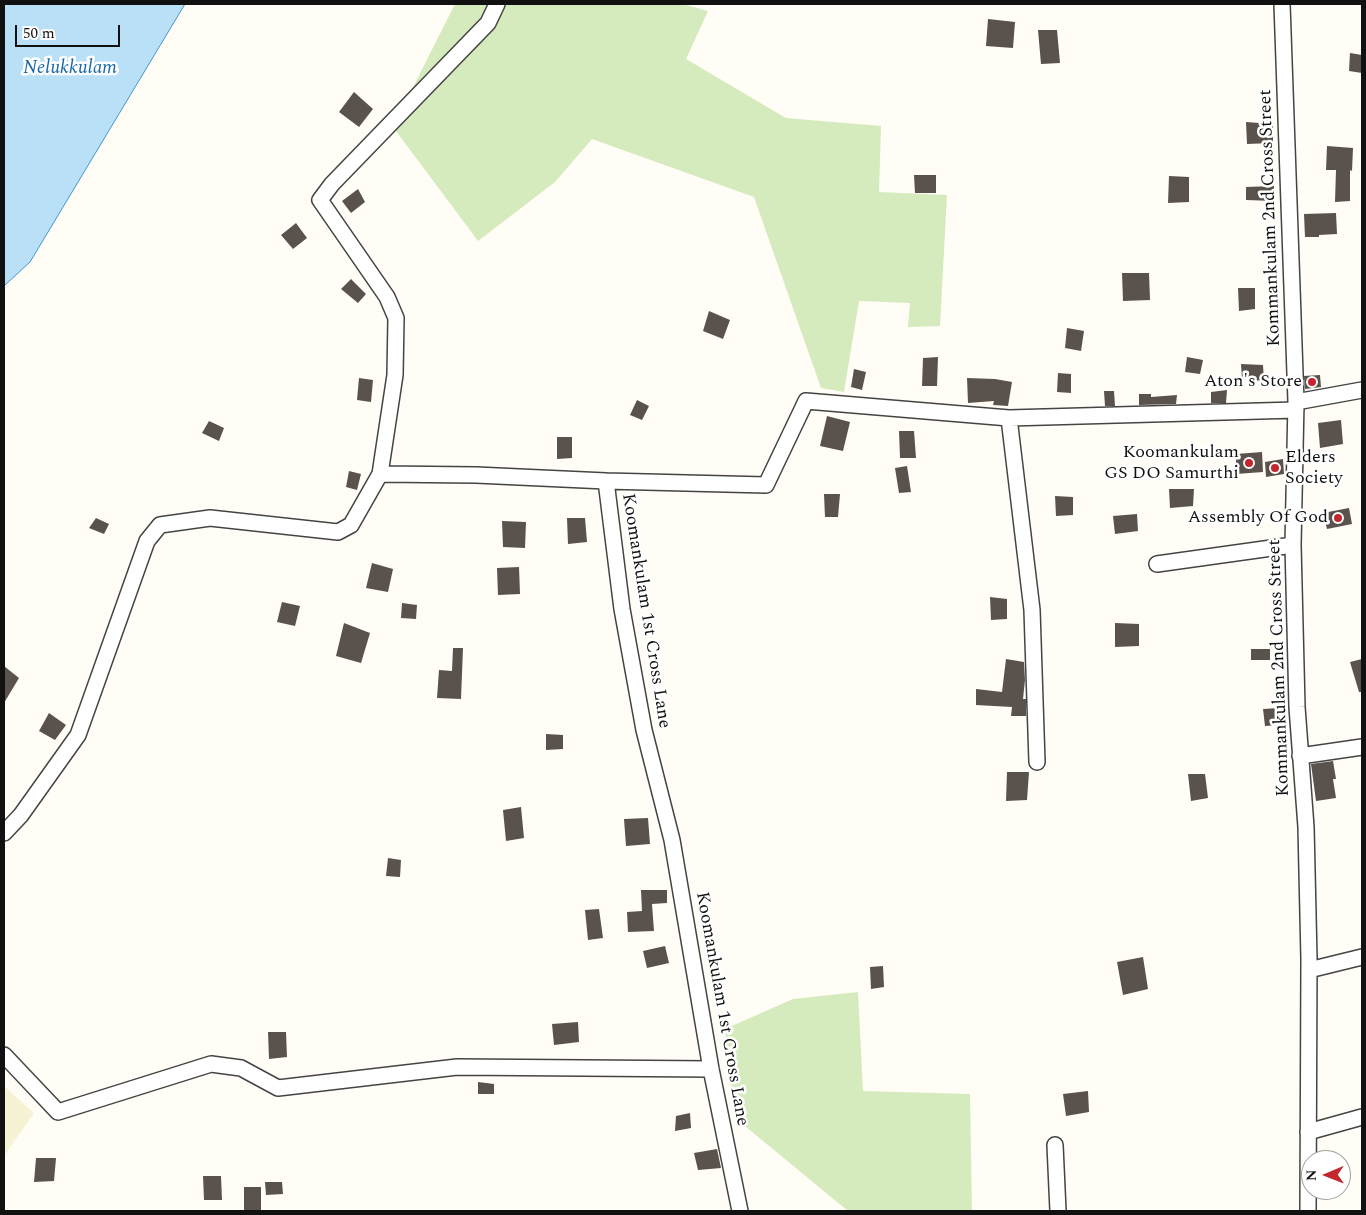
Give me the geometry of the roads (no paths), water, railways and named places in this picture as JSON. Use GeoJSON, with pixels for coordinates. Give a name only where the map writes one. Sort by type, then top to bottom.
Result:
{"type":"FeatureCollection","features":[{"type":"Feature","properties":{"kind":"street"},"geometry":{"type":"LineString","coordinates":[[4,833],[21,815],[78,735],[147,541],[160,525],[210,518],[338,532],[351,525],[380,474],[395,376],[396,318],[387,297],[320,200],[332,184],[488,23],[497,4]]}},
{"type":"Feature","properties":{"kind":"street","name":"Kommankulam 2nd Cross Street"},"geometry":{"type":"LineString","coordinates":[[1282,4],[1296,406],[1293,545],[1297,707],[1306,827],[1309,970],[1308,1211]]}},
{"type":"Feature","properties":{"kind":"street","name":"Koomankulam 1st Cross Lane"},"geometry":{"type":"LineString","coordinates":[[740,1211],[711,1069],[672,840],[644,730],[622,609],[606,481],[766,484],[806,401],[1009,418],[1296,406],[1362,390]]}},
{"type":"Feature","properties":{"kind":"street"},"geometry":{"type":"LineString","coordinates":[[1009,418],[1032,610],[1037,762]]}},
{"type":"Feature","properties":{"kind":"street"},"geometry":{"type":"LineString","coordinates":[[380,474],[476,475],[606,481]]}},
{"type":"Feature","properties":{"kind":"street"},"geometry":{"type":"LineString","coordinates":[[1157,564],[1293,545]]}},
{"type":"Feature","properties":{"kind":"street"},"geometry":{"type":"LineString","coordinates":[[1300,756],[1362,747]]}},
{"type":"Feature","properties":{"kind":"street"},"geometry":{"type":"LineString","coordinates":[[1309,970],[1362,957]]}},
{"type":"Feature","properties":{"kind":"street"},"geometry":{"type":"LineString","coordinates":[[4,1055],[58,1112],[211,1064],[241,1068],[278,1088],[457,1067],[711,1069]]}},
{"type":"Feature","properties":{"kind":"street"},"geometry":{"type":"LineString","coordinates":[[1308,1132],[1362,1117]]}},
{"type":"Feature","properties":{"kind":"street"},"geometry":{"type":"LineString","coordinates":[[1055,1145],[1058,1211]]}},
{"type":"Feature","properties":{"kind":"water","name":"Nelukkulam"},"geometry":{"type":"Polygon","coordinates":[[[4,4],[185,4],[30,262],[4,286],[4,4]]]}},
{"type":"Feature","properties":{"kind":"place","name":"Aton's Store"},"geometry":{"type":"Point","coordinates":[1312,382]}},
{"type":"Feature","properties":{"kind":"place","name":"Koomankulam GS DO Samurthi"},"geometry":{"type":"Point","coordinates":[1249,463]}},
{"type":"Feature","properties":{"kind":"place","name":"Elders Society"},"geometry":{"type":"Point","coordinates":[1275,468]}},
{"type":"Feature","properties":{"kind":"place","name":"Assembly Of God"},"geometry":{"type":"Point","coordinates":[1338,518]}}]}
